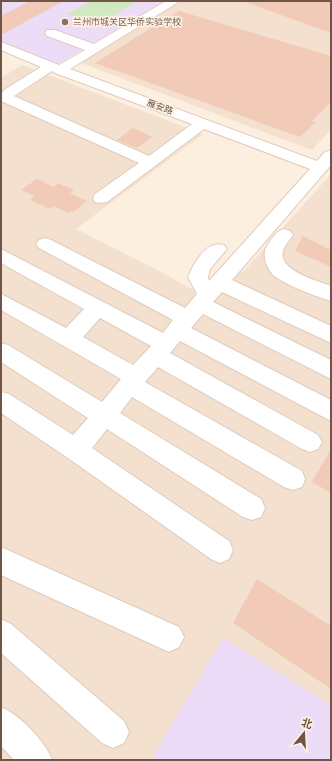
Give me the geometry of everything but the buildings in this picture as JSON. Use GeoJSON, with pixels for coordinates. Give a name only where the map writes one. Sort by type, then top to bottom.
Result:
{"type":"FeatureCollection","features":[{"type":"Feature","properties":{"kind":"street"},"geometry":{"type":"LineString","coordinates":[[150,162],[6,98],[9,93],[56,68],[95,50],[174,1]]}},
{"type":"Feature","properties":{"kind":"street"},"geometry":{"type":"LineString","coordinates":[[51,33],[95,50]]}},
{"type":"Feature","properties":{"kind":"street","name":"雁安路"},"geometry":{"type":"LineString","coordinates":[[1,46],[203,123],[326,161]]}},
{"type":"Feature","properties":{"kind":"street"},"geometry":{"type":"LineString","coordinates":[[101,198],[203,123]]}},
{"type":"Feature","properties":{"kind":"street"},"geometry":{"type":"LineString","coordinates":[[76,450],[103,415],[326,161]]}},
{"type":"Feature","properties":{"kind":"street"},"geometry":{"type":"LineString","coordinates":[[284,235],[274,249],[274,262],[282,273],[331,294]]}},
{"type":"Feature","properties":{"kind":"street"},"geometry":{"type":"LineString","coordinates":[[45,244],[188,319],[331,411]]}},
{"type":"Feature","properties":{"kind":"street"},"geometry":{"type":"LineString","coordinates":[[188,319],[202,266],[218,249]]}},
{"type":"Feature","properties":{"kind":"street"},"geometry":{"type":"LineString","coordinates":[[1,255],[98,307],[331,335]]}},
{"type":"Feature","properties":{"kind":"street"},"geometry":{"type":"LineString","coordinates":[[1,301],[68,339],[133,381],[293,479]]}},
{"type":"Feature","properties":{"kind":"street"},"geometry":{"type":"LineString","coordinates":[[68,339],[98,307]]}},
{"type":"Feature","properties":{"kind":"street"},"geometry":{"type":"LineString","coordinates":[[188,319],[331,370]]}},
{"type":"Feature","properties":{"kind":"street"},"geometry":{"type":"LineString","coordinates":[[188,319],[310,442]]}},
{"type":"Feature","properties":{"kind":"street"},"geometry":{"type":"LineString","coordinates":[[1,351],[252,508]]}},
{"type":"Feature","properties":{"kind":"street"},"geometry":{"type":"LineString","coordinates":[[1,401],[76,450],[220,550]]}},
{"type":"Feature","properties":{"kind":"street"},"geometry":{"type":"LineString","coordinates":[[1,561],[168,636]]}},
{"type":"Feature","properties":{"kind":"street"},"geometry":{"type":"LineString","coordinates":[[1,634],[113,732]]}},
{"type":"Feature","properties":{"kind":"street"},"geometry":{"type":"LineString","coordinates":[[1,723],[36,760]]}},
{"type":"Feature","properties":{"kind":"shaded area","name":"兰州市城关区华侨实验学校"},"geometry":{"type":"Polygon","coordinates":[[[1,1],[164,1],[58,64],[1,42],[1,1]]]}},
{"type":"Feature","properties":{"kind":"shaded area"},"geometry":{"type":"Polygon","coordinates":[[[174,1],[331,1],[331,130],[312,150],[76,61],[174,1]]]}},
{"type":"Feature","properties":{"kind":"shaded area"},"geometry":{"type":"Polygon","coordinates":[[[22,65],[203,134],[76,229],[195,291],[244,271],[331,174],[331,760],[1,760],[1,78],[22,65]]]}},
{"type":"Feature","properties":{"kind":"shaded area"},"geometry":{"type":"Polygon","coordinates":[[[223,638],[331,705],[331,760],[151,760],[223,638]]]}},
{"type":"Feature","properties":{"kind":"green space"},"geometry":{"type":"Polygon","coordinates":[[[91,1],[138,1],[99,24],[67,14],[91,1]]]}},
{"type":"Feature","properties":{"kind":"place","name":"兰州市城关区华侨实验学校"},"geometry":{"type":"Point","coordinates":[65,22]}}]}
